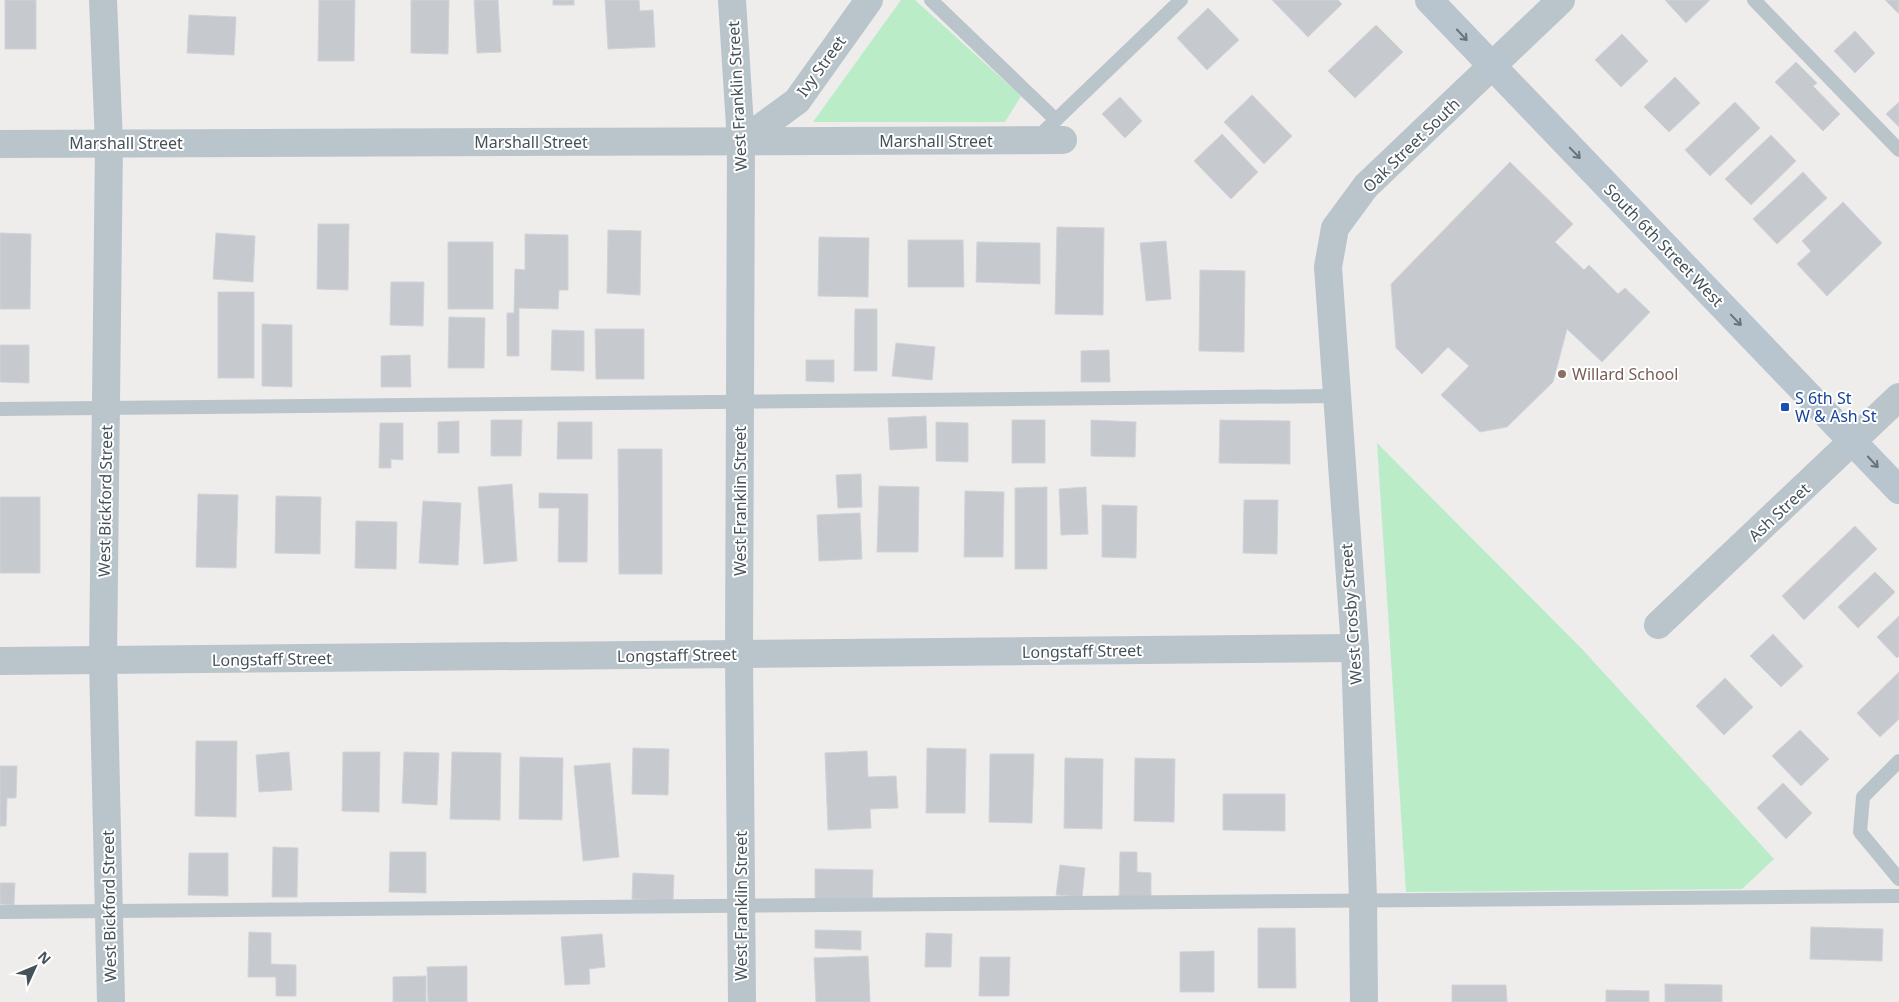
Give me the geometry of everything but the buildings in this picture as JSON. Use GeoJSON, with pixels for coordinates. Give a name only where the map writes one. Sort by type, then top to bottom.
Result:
{"type":"FeatureCollection","features":[{"type":"Feature","properties":{"kind":"street","name":"West Bickford Street"},"geometry":{"type":"LineString","coordinates":[[103,0],[109,143],[103,660],[111,1002]]}},
{"type":"Feature","properties":{"kind":"street","name":"West Franklin Street"},"geometry":{"type":"LineString","coordinates":[[732,0],[741,142],[739,654],[742,1002]]}},
{"type":"Feature","properties":{"kind":"street","name":"Ivy Street"},"geometry":{"type":"LineString","coordinates":[[741,142],[797,101],[869,0]]}},
{"type":"Feature","properties":{"kind":"street","name":"South 6th Street West"},"geometry":{"type":"LineString","coordinates":[[1429,0],[1899,490]]}},
{"type":"Feature","properties":{"kind":"street","name":"Oak Street South"},"geometry":{"type":"LineString","coordinates":[[1335,228],[1366,186],[1561,0]]}},
{"type":"Feature","properties":{"kind":"street","name":"Marshall Street"},"geometry":{"type":"LineString","coordinates":[[0,144],[1035,140],[1059,130]]}},
{"type":"Feature","properties":{"kind":"street","name":"West Crosby Street"},"geometry":{"type":"LineString","coordinates":[[1335,228],[1328,267],[1355,648],[1363,900],[1364,1002]]}},
{"type":"Feature","properties":{"kind":"street","name":"Ash Street"},"geometry":{"type":"LineString","coordinates":[[1658,625],[1854,442],[1899,397]]}},
{"type":"Feature","properties":{"kind":"street","name":"Longstaff Street"},"geometry":{"type":"LineString","coordinates":[[0,661],[1355,648]]}},
{"type":"Feature","properties":{"kind":"lane"},"geometry":{"type":"LineString","coordinates":[[931,0],[1059,130],[1181,0]]}},
{"type":"Feature","properties":{"kind":"lane"},"geometry":{"type":"LineString","coordinates":[[1754,0],[1899,150]]}},
{"type":"Feature","properties":{"kind":"lane"},"geometry":{"type":"LineString","coordinates":[[0,409],[1336,396]]}},
{"type":"Feature","properties":{"kind":"lane"},"geometry":{"type":"LineString","coordinates":[[1899,761],[1863,797],[1860,832],[1899,879]]}},
{"type":"Feature","properties":{"kind":"lane"},"geometry":{"type":"LineString","coordinates":[[0,912],[1899,896]]}},
{"type":"Feature","properties":{"kind":"green space"},"geometry":{"type":"Polygon","coordinates":[[[901,0],[915,0],[1021,96],[1005,122],[813,122],[901,0]]]}},
{"type":"Feature","properties":{"kind":"green space"},"geometry":{"type":"Polygon","coordinates":[[[1377,443],[1582,649],[1774,859],[1742,889],[1406,892],[1377,443]]]}},
{"type":"Feature","properties":{"kind":"place","name":"Willard School"},"geometry":{"type":"Point","coordinates":[1562,374]}},
{"type":"Feature","properties":{"kind":"place","name":"S 6th St W & Ash St"},"geometry":{"type":"Point","coordinates":[1785,407]}}]}
